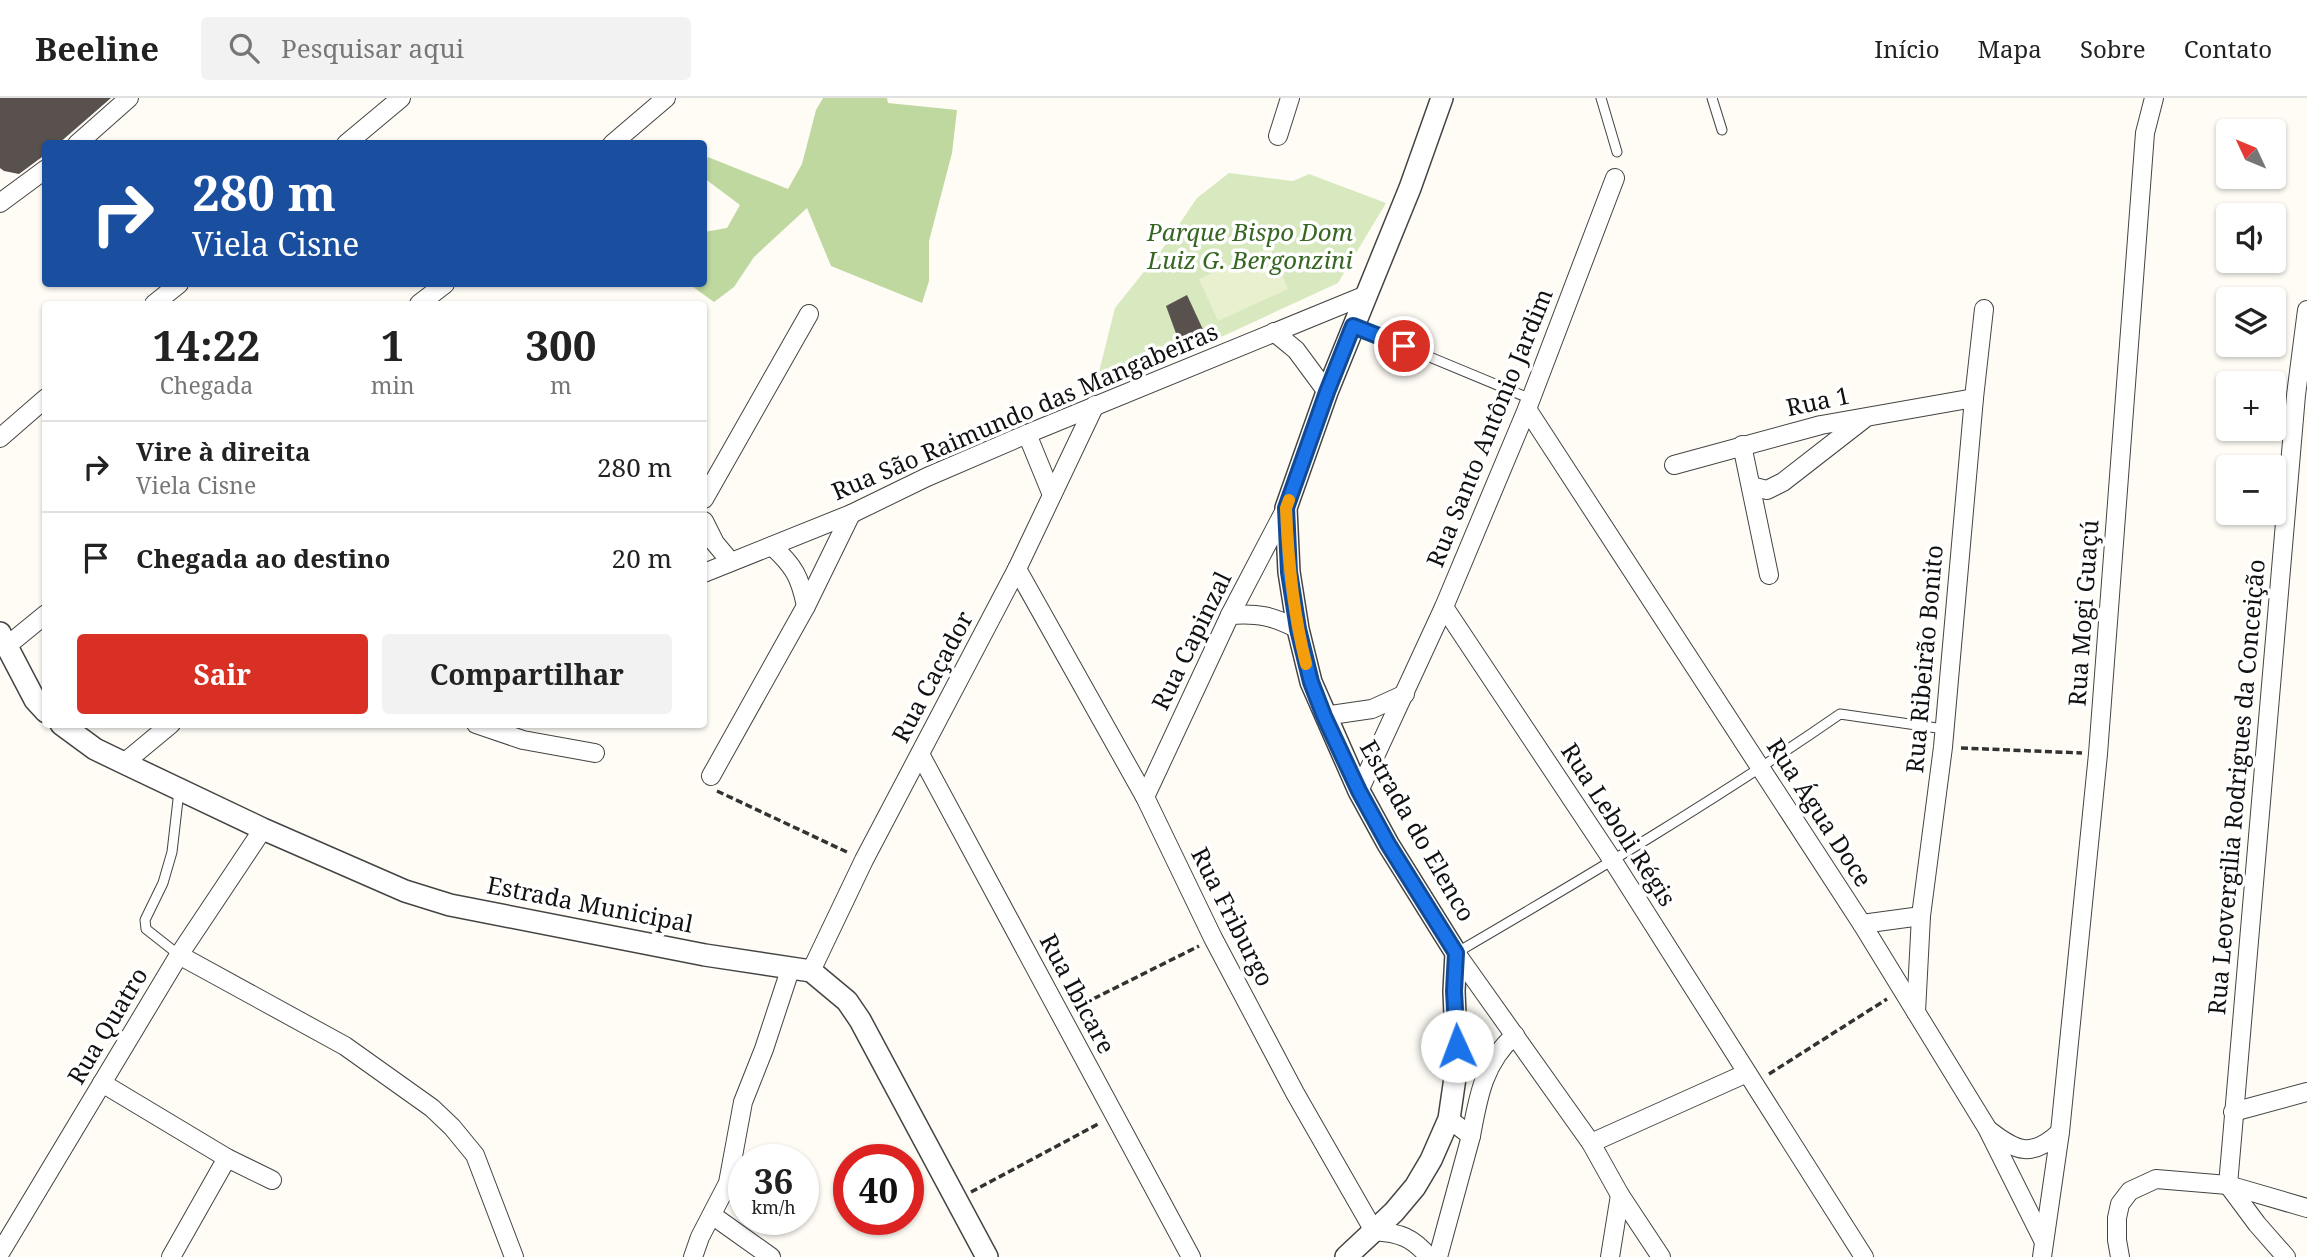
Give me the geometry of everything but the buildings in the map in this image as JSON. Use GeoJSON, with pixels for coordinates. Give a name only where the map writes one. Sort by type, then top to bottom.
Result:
{"type":"FeatureCollection","features":[{"type":"Feature","properties":{"kind":"street"},"geometry":{"type":"LineString","coordinates":[[82,140],[129,98]]}},
{"type":"Feature","properties":{"kind":"street"},"geometry":{"type":"LineString","coordinates":[[351,140],[401,98]]}},
{"type":"Feature","properties":{"kind":"street"},"geometry":{"type":"LineString","coordinates":[[617,140],[666,98]]}},
{"type":"Feature","properties":{"kind":"street"},"geometry":{"type":"LineString","coordinates":[[1278,136],[1290,98]]}},
{"type":"Feature","properties":{"kind":"street","name":"Estrada do Elenco"},"geometry":{"type":"LineString","coordinates":[[1442,98],[1410,188],[1327,392],[1286,508],[1289,572],[1298,629],[1311,682],[1324,716],[1359,791],[1388,844],[1456,953],[1591,1143],[1620,1195],[1661,1257]]}},
{"type":"Feature","properties":{"kind":"street","name":"Rua Mogi Guaçú"},"geometry":{"type":"LineString","coordinates":[[2042,1248],[2060,1132],[2098,754],[2145,133],[2154,98]]}},
{"type":"Feature","properties":{"kind":"street"},"geometry":{"type":"LineString","coordinates":[[0,203],[7,188],[42,171]]}},
{"type":"Feature","properties":{"kind":"street","name":"Rua Santo Antônio Jardim"},"geometry":{"type":"LineString","coordinates":[[1359,791],[1444,607],[1529,404],[1615,178]]}},
{"type":"Feature","properties":{"kind":"street"},"geometry":{"type":"LineString","coordinates":[[161,301],[175,287]]}},
{"type":"Feature","properties":{"kind":"street"},"geometry":{"type":"LineString","coordinates":[[423,301],[441,287]]}},
{"type":"Feature","properties":{"kind":"street","name":"Rua São Raimundo das Mangabeiras"},"geometry":{"type":"LineString","coordinates":[[707,572],[851,514],[927,477],[1095,405],[1366,295]]}},
{"type":"Feature","properties":{"kind":"street","name":"Rua Ribeirão Bonito"},"geometry":{"type":"LineString","coordinates":[[1916,1013],[1922,916],[1943,738],[1973,398],[1984,309]]}},
{"type":"Feature","properties":{"kind":"street","name":"Rua Leovergilia Rodrigues da Conceição"},"geometry":{"type":"LineString","coordinates":[[2228,1185],[2296,395],[2307,310]]}},
{"type":"Feature","properties":{"kind":"street"},"geometry":{"type":"LineString","coordinates":[[707,494],[809,314]]}},
{"type":"Feature","properties":{"kind":"street"},"geometry":{"type":"LineString","coordinates":[[1274,332],[1296,350],[1327,392]]}},
{"type":"Feature","properties":{"kind":"street","name":"Rua 1"},"geometry":{"type":"LineString","coordinates":[[1674,465],[1821,425],[1973,398]]}},
{"type":"Feature","properties":{"kind":"street"},"geometry":{"type":"LineString","coordinates":[[0,438],[42,401]]}},
{"type":"Feature","properties":{"kind":"street","name":"Rua Água Doce"},"geometry":{"type":"LineString","coordinates":[[1529,404],[1862,924],[1987,1128],[2042,1248]]}},
{"type":"Feature","properties":{"kind":"street","name":"Rua Caçador"},"geometry":{"type":"LineString","coordinates":[[693,1257],[728,1183],[743,1102],[801,969],[864,860],[1017,569],[1095,405]]}},
{"type":"Feature","properties":{"kind":"street"},"geometry":{"type":"LineString","coordinates":[[1751,486],[1767,490],[1783,482],[1867,417]]}},
{"type":"Feature","properties":{"kind":"street"},"geometry":{"type":"LineString","coordinates":[[1027,434],[1052,495]]}},
{"type":"Feature","properties":{"kind":"street"},"geometry":{"type":"LineString","coordinates":[[1742,445],[1769,575]]}},
{"type":"Feature","properties":{"kind":"street","name":"Rua Capinzal"},"geometry":{"type":"LineString","coordinates":[[1145,797],[1230,615],[1286,508]]}},
{"type":"Feature","properties":{"kind":"street"},"geometry":{"type":"LineString","coordinates":[[711,776],[806,606],[851,514]]}},
{"type":"Feature","properties":{"kind":"street"},"geometry":{"type":"LineString","coordinates":[[707,527],[715,543],[730,561]]}},
{"type":"Feature","properties":{"kind":"street"},"geometry":{"type":"LineString","coordinates":[[772,546],[797,572],[806,606]]}},
{"type":"Feature","properties":{"kind":"street","name":"Rua Friburgo"},"geometry":{"type":"LineString","coordinates":[[1017,569],[1145,797],[1213,938],[1295,1093],[1374,1231]]}},
{"type":"Feature","properties":{"kind":"street","name":"Rua Leboli Régis"},"geometry":{"type":"LineString","coordinates":[[1444,607],[1613,861],[1750,1079]]}},
{"type":"Feature","properties":{"kind":"street"},"geometry":{"type":"LineString","coordinates":[[1230,615],[1272,617],[1298,629]]}},
{"type":"Feature","properties":{"kind":"street"},"geometry":{"type":"LineString","coordinates":[[42,616],[4,639],[35,700],[42,708]]}},
{"type":"Feature","properties":{"kind":"street"},"geometry":{"type":"LineString","coordinates":[[1324,716],[1372,709],[1405,694]]}},
{"type":"Feature","properties":{"kind":"street","name":"Estrada Municipal"},"geometry":{"type":"LineString","coordinates":[[66,728],[95,749],[124,763],[263,829],[405,891],[450,905],[705,955],[801,969]]}},
{"type":"Feature","properties":{"kind":"street"},"geometry":{"type":"LineString","coordinates":[[124,763],[166,728]]}},
{"type":"Feature","properties":{"kind":"street"},"geometry":{"type":"LineString","coordinates":[[488,728],[523,740],[595,753]]}},
{"type":"Feature","properties":{"kind":"street","name":"Rua Ibicare"},"geometry":{"type":"LineString","coordinates":[[920,754],[1191,1257]]}},
{"type":"Feature","properties":{"kind":"street","name":"Rua Quatro"},"geometry":{"type":"LineString","coordinates":[[0,1253],[179,955],[263,829]]}},
{"type":"Feature","properties":{"kind":"street"},"geometry":{"type":"LineString","coordinates":[[1862,924],[1922,916]]}},
{"type":"Feature","properties":{"kind":"street","name":"Estrada do Elenco"},"geometry":{"type":"LineString","coordinates":[[1346,1257],[1415,1187],[1432,1160],[1449,1119],[1457,1064],[1454,991],[1456,953]]}},
{"type":"Feature","properties":{"kind":"street"},"geometry":{"type":"LineString","coordinates":[[179,955],[345,1046],[432,1108],[475,1154],[514,1257]]}},
{"type":"Feature","properties":{"kind":"street"},"geometry":{"type":"LineString","coordinates":[[801,969],[847,1001],[860,1020],[987,1257]]}},
{"type":"Feature","properties":{"kind":"street"},"geometry":{"type":"LineString","coordinates":[[1438,1257],[1471,1136],[1482,1082],[1502,1046],[1515,1035]]}},
{"type":"Feature","properties":{"kind":"street"},"geometry":{"type":"LineString","coordinates":[[1591,1143],[1750,1079],[1864,1257]]}},
{"type":"Feature","properties":{"kind":"street"},"geometry":{"type":"LineString","coordinates":[[102,1083],[227,1158],[272,1180]]}},
{"type":"Feature","properties":{"kind":"street"},"geometry":{"type":"LineString","coordinates":[[2233,1112],[2307,1092]]}},
{"type":"Feature","properties":{"kind":"street"},"geometry":{"type":"LineString","coordinates":[[1449,1119],[1471,1136]]}},
{"type":"Feature","properties":{"kind":"street"},"geometry":{"type":"LineString","coordinates":[[1987,1128],[2018,1149],[2032,1150],[2060,1132]]}},
{"type":"Feature","properties":{"kind":"street"},"geometry":{"type":"LineString","coordinates":[[171,1257],[227,1158]]}},
{"type":"Feature","properties":{"kind":"street"},"geometry":{"type":"LineString","coordinates":[[2120,1257],[2117,1218],[2120,1204],[2130,1191],[2156,1179],[2228,1185],[2307,1208]]}},
{"type":"Feature","properties":{"kind":"street"},"geometry":{"type":"LineString","coordinates":[[2228,1185],[2286,1257]]}},
{"type":"Feature","properties":{"kind":"street"},"geometry":{"type":"LineString","coordinates":[[1610,1257],[1620,1195]]}},
{"type":"Feature","properties":{"kind":"street"},"geometry":{"type":"LineString","coordinates":[[712,1215],[771,1257]]}},
{"type":"Feature","properties":{"kind":"street"},"geometry":{"type":"LineString","coordinates":[[1374,1231],[1408,1238],[1418,1244],[1429,1257]]}},
{"type":"Feature","properties":{"kind":"lane"},"geometry":{"type":"LineString","coordinates":[[1601,98],[1617,152]]}},
{"type":"Feature","properties":{"kind":"lane"},"geometry":{"type":"LineString","coordinates":[[1712,98],[1721,130]]}},
{"type":"Feature","properties":{"kind":"lane"},"geometry":{"type":"LineString","coordinates":[[1353,326],[1529,404]]}},
{"type":"Feature","properties":{"kind":"lane"},"geometry":{"type":"LineString","coordinates":[[1456,953],[1613,861],[1761,769],[1840,714],[1943,738]]}},
{"type":"Feature","properties":{"kind":"lane"},"geometry":{"type":"LineString","coordinates":[[179,789],[172,852],[163,883],[145,920],[146,929],[179,955]]}},
{"type":"Feature","properties":{"kind":"path"},"geometry":{"type":"LineString","coordinates":[[1943,738],[2098,754]]}},
{"type":"Feature","properties":{"kind":"path"},"geometry":{"type":"LineString","coordinates":[[711,776],[712,788],[864,860]]}},
{"type":"Feature","properties":{"kind":"path"},"geometry":{"type":"LineString","coordinates":[[1060,1015],[1213,938]]}},
{"type":"Feature","properties":{"kind":"path"},"geometry":{"type":"LineString","coordinates":[[1750,1079],[1902,990]]}},
{"type":"Feature","properties":{"kind":"path"},"geometry":{"type":"LineString","coordinates":[[957,1200],[1114,1115]]}},
{"type":"Feature","properties":{"kind":"green space"},"geometry":{"type":"Polygon","coordinates":[[[823,98],[887,98],[888,103],[957,110],[952,153],[929,241],[929,281],[922,303],[831,266],[807,208],[754,257],[734,287],[714,302],[693,287],[707,287],[707,231],[727,228],[740,205],[707,180],[708,157],[788,189],[802,164],[816,110],[823,98]]]}},
{"type":"Feature","properties":{"kind":"green space","name":"Parque Bispo Dom Luiz G. Bergonzini"},"geometry":{"type":"Polygon","coordinates":[[[1229,173],[1293,181],[1309,174],[1386,203],[1338,283],[1093,396],[1115,308],[1163,248],[1197,198],[1229,173]]]}},
{"type":"Feature","properties":{"kind":"green space"},"geometry":{"type":"Polygon","coordinates":[[[1270,247],[1288,289],[1218,321],[1199,279],[1270,247]]]}},
{"type":"Feature","properties":{"kind":"slow traffic"},"geometry":{"type":"LineString","coordinates":[[1289,500],[1286,508],[1289,572],[1306,664]]}},
{"type":"Feature","properties":{"kind":"route"},"geometry":{"type":"LineString","coordinates":[[1404,346],[1353,326],[1286,508],[1289,572],[1298,629],[1311,682],[1324,716],[1359,791],[1388,844],[1456,953],[1454,991],[1457,1046]]}}]}
